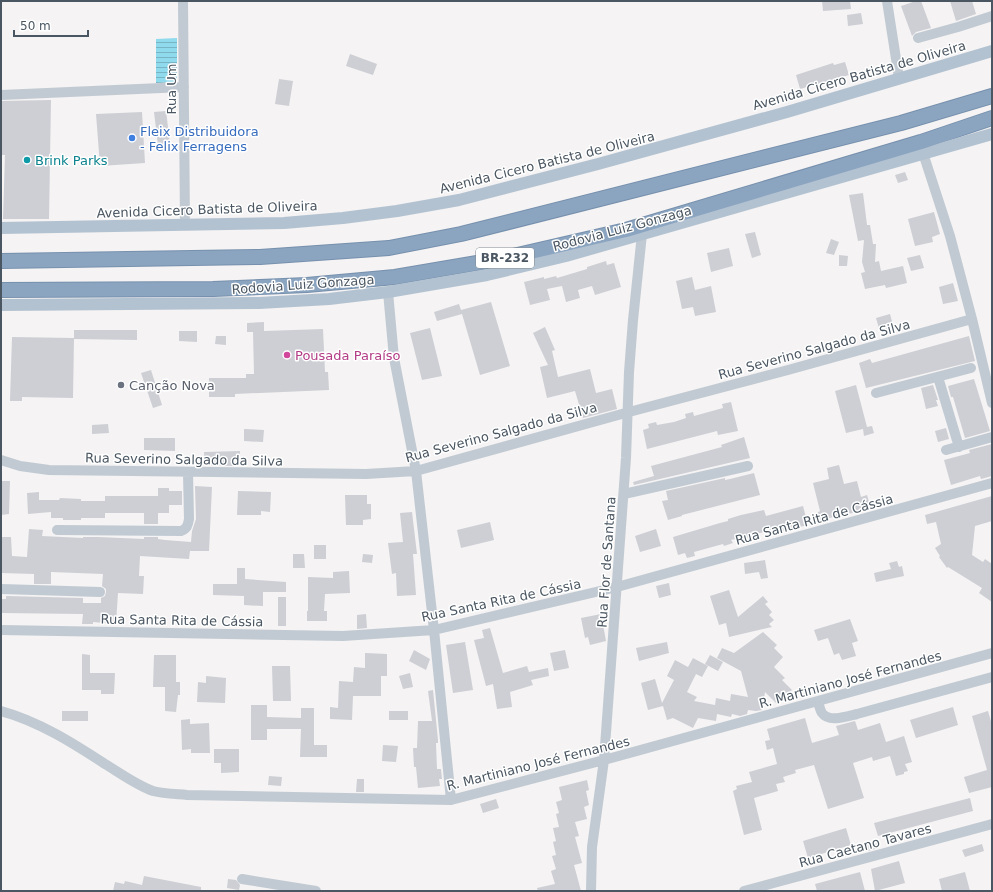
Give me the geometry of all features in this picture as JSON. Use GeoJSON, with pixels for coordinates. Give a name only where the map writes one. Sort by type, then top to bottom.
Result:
{"type":"FeatureCollection","features":[{"type":"Feature","properties":{"kind":"highway","name":"BR-232"},"geometry":{"type":"LineString","coordinates":[[1,261],[260,257],[389,248],[461,234],[901,123],[992,96]]}},
{"type":"Feature","properties":{"kind":"highway","name":"Rodovia Luiz Gonzaga"},"geometry":{"type":"LineString","coordinates":[[1,290],[213,289],[307,285],[402,276],[500,259],[626,230],[921,142],[992,118]]}},
{"type":"Feature","properties":{"kind":"main road","name":"Avenida Cicero Batista de Oliveira"},"geometry":{"type":"LineString","coordinates":[[1,228],[292,223],[397,211],[459,200],[510,188],[787,112],[992,51]]}},
{"type":"Feature","properties":{"kind":"main road"},"geometry":{"type":"LineString","coordinates":[[1,305],[259,303],[329,299],[388,292],[487,275],[566,256],[992,134]]}},
{"type":"Feature","properties":{"kind":"street","name":"Rua Um"},"geometry":{"type":"LineString","coordinates":[[183,1],[185,225]]}},
{"type":"Feature","properties":{"kind":"street"},"geometry":{"type":"LineString","coordinates":[[887,1],[899,78]]}},
{"type":"Feature","properties":{"kind":"street"},"geometry":{"type":"LineString","coordinates":[[918,38],[958,28],[992,16]]}},
{"type":"Feature","properties":{"kind":"street"},"geometry":{"type":"LineString","coordinates":[[1,95],[184,87]]}},
{"type":"Feature","properties":{"kind":"street"},"geometry":{"type":"LineString","coordinates":[[923,153],[950,236],[992,403]]}},
{"type":"Feature","properties":{"kind":"street","name":"Rua Flor de Santana"},"geometry":{"type":"LineString","coordinates":[[591,891],[592,848],[604,760],[624,494],[629,372],[642,234]]}},
{"type":"Feature","properties":{"kind":"street"},"geometry":{"type":"LineString","coordinates":[[388,292],[394,358],[416,471],[451,800]]}},
{"type":"Feature","properties":{"kind":"street","name":"Rua Severino Salgado da Silva"},"geometry":{"type":"LineString","coordinates":[[1,460],[20,466],[49,470],[188,473],[366,474],[416,471],[972,319]]}},
{"type":"Feature","properties":{"kind":"street"},"geometry":{"type":"LineString","coordinates":[[876,393],[971,368]]}},
{"type":"Feature","properties":{"kind":"street"},"geometry":{"type":"LineString","coordinates":[[938,377],[959,447]]}},
{"type":"Feature","properties":{"kind":"street"},"geometry":{"type":"LineString","coordinates":[[946,450],[992,437]]}},
{"type":"Feature","properties":{"kind":"street"},"geometry":{"type":"LineString","coordinates":[[624,494],[748,466]]}},
{"type":"Feature","properties":{"kind":"street"},"geometry":{"type":"LineString","coordinates":[[57,530],[181,531],[186,529],[189,519],[188,473]]}},
{"type":"Feature","properties":{"kind":"street","name":"Rua Santa Rita de Cássia"},"geometry":{"type":"LineString","coordinates":[[1,630],[343,636],[434,630],[617,587],[992,483]]}},
{"type":"Feature","properties":{"kind":"street"},"geometry":{"type":"LineString","coordinates":[[1,589],[100,592]]}},
{"type":"Feature","properties":{"kind":"street","name":"R. Martiniano José Fernandes"},"geometry":{"type":"LineString","coordinates":[[1,711],[16,715],[85,751],[142,786],[162,793],[187,795],[451,800],[604,760],[992,653]]}},
{"type":"Feature","properties":{"kind":"street"},"geometry":{"type":"LineString","coordinates":[[818,701],[823,714],[826,717],[835,718],[857,714],[992,677]]}},
{"type":"Feature","properties":{"kind":"street","name":"Rua Caetano Tavares"},"geometry":{"type":"LineString","coordinates":[[744,891],[992,824]]}},
{"type":"Feature","properties":{"kind":"street"},"geometry":{"type":"LineString","coordinates":[[242,879],[287,889],[316,891]]}},
{"type":"Feature","properties":{"kind":"water"},"geometry":{"type":"Polygon","coordinates":[[[177,38],[177,82],[156,83],[156,39],[177,38]]]}},
{"type":"Feature","properties":{"kind":"building"},"geometry":{"type":"Polygon","coordinates":[[[822,1],[850,1],[851,9],[823,11],[822,1]]]}},
{"type":"Feature","properties":{"kind":"building"},"geometry":{"type":"Polygon","coordinates":[[[916,1],[921,1],[931,28],[916,32],[912,36],[901,6],[916,1]]]}},
{"type":"Feature","properties":{"kind":"building"},"geometry":{"type":"Polygon","coordinates":[[[950,1],[972,1],[976,14],[956,21],[950,1]]]}},
{"type":"Feature","properties":{"kind":"building"},"geometry":{"type":"Polygon","coordinates":[[[861,13],[863,24],[848,26],[847,15],[861,13]]]}},
{"type":"Feature","properties":{"kind":"building"},"geometry":{"type":"Polygon","coordinates":[[[350,54],[377,64],[373,75],[346,66],[350,54]]]}},
{"type":"Feature","properties":{"kind":"building"},"geometry":{"type":"Polygon","coordinates":[[[845,62],[849,75],[800,89],[796,75],[833,63],[834,65],[845,62]]]}},
{"type":"Feature","properties":{"kind":"building"},"geometry":{"type":"Polygon","coordinates":[[[279,79],[293,81],[289,106],[275,104],[279,79]]]}},
{"type":"Feature","properties":{"kind":"building","name":"Brink Parks"},"geometry":{"type":"Polygon","coordinates":[[[51,100],[49,219],[3,219],[5,155],[1,155],[1,101],[51,100]]]}},
{"type":"Feature","properties":{"kind":"building"},"geometry":{"type":"Polygon","coordinates":[[[166,111],[170,143],[158,145],[154,112],[166,111]]]}},
{"type":"Feature","properties":{"kind":"building"},"geometry":{"type":"Polygon","coordinates":[[[142,112],[145,163],[100,166],[96,114],[142,112]]]}},
{"type":"Feature","properties":{"kind":"building"},"geometry":{"type":"Polygon","coordinates":[[[905,172],[908,180],[898,183],[895,175],[905,172]]]}},
{"type":"Feature","properties":{"kind":"building"},"geometry":{"type":"Polygon","coordinates":[[[863,193],[867,225],[870,225],[873,244],[876,244],[875,262],[879,261],[881,271],[903,266],[907,283],[886,288],[885,285],[865,289],[861,273],[865,272],[862,262],[864,240],[858,241],[849,195],[863,193]]]}},
{"type":"Feature","properties":{"kind":"building"},"geometry":{"type":"Polygon","coordinates":[[[934,212],[940,234],[932,237],[933,242],[915,246],[908,219],[934,212]]]}},
{"type":"Feature","properties":{"kind":"building"},"geometry":{"type":"Polygon","coordinates":[[[755,232],[761,255],[752,258],[745,234],[755,232]]]}},
{"type":"Feature","properties":{"kind":"building"},"geometry":{"type":"Polygon","coordinates":[[[831,239],[839,242],[834,255],[826,253],[831,239]]]}},
{"type":"Feature","properties":{"kind":"building"},"geometry":{"type":"Polygon","coordinates":[[[729,248],[733,266],[711,272],[707,253],[729,248]]]}},
{"type":"Feature","properties":{"kind":"building"},"geometry":{"type":"Polygon","coordinates":[[[839,255],[848,256],[847,266],[839,266],[839,255]]]}},
{"type":"Feature","properties":{"kind":"building"},"geometry":{"type":"Polygon","coordinates":[[[920,255],[924,268],[911,271],[907,258],[920,255]]]}},
{"type":"Feature","properties":{"kind":"building"},"geometry":{"type":"Polygon","coordinates":[[[606,261],[607,265],[614,263],[621,287],[595,295],[592,286],[578,290],[580,298],[566,302],[562,286],[547,289],[550,300],[530,305],[524,282],[544,277],[544,279],[556,276],[557,278],[587,269],[587,267],[606,261]]]}},
{"type":"Feature","properties":{"kind":"building"},"geometry":{"type":"Polygon","coordinates":[[[692,277],[695,290],[711,286],[716,312],[695,316],[693,307],[682,309],[676,281],[692,277]]]}},
{"type":"Feature","properties":{"kind":"building"},"geometry":{"type":"Polygon","coordinates":[[[953,283],[958,301],[943,304],[939,287],[953,283]]]}},
{"type":"Feature","properties":{"kind":"building"},"geometry":{"type":"Polygon","coordinates":[[[491,302],[510,366],[480,375],[462,314],[437,321],[434,312],[459,304],[461,310],[491,302]]]}},
{"type":"Feature","properties":{"kind":"building"},"geometry":{"type":"Polygon","coordinates":[[[890,314],[894,329],[880,332],[876,318],[890,314]]]}},
{"type":"Feature","properties":{"kind":"building"},"geometry":{"type":"Polygon","coordinates":[[[264,322],[264,331],[323,329],[325,372],[328,372],[329,390],[235,394],[235,397],[209,397],[209,378],[246,378],[246,374],[254,374],[253,332],[247,332],[247,323],[264,322]]]}},
{"type":"Feature","properties":{"kind":"building"},"geometry":{"type":"Polygon","coordinates":[[[545,327],[555,350],[552,351],[558,377],[590,369],[596,393],[612,389],[617,409],[583,418],[575,391],[547,398],[540,367],[548,365],[533,333],[545,327]]]}},
{"type":"Feature","properties":{"kind":"building"},"geometry":{"type":"Polygon","coordinates":[[[430,328],[442,376],[422,380],[410,333],[430,328]]]}},
{"type":"Feature","properties":{"kind":"building"},"geometry":{"type":"Polygon","coordinates":[[[74,330],[137,330],[137,340],[74,339],[74,330]]]}},
{"type":"Feature","properties":{"kind":"building"},"geometry":{"type":"Polygon","coordinates":[[[179,331],[197,331],[197,342],[179,341],[179,331]]]}},
{"type":"Feature","properties":{"kind":"building"},"geometry":{"type":"Polygon","coordinates":[[[216,336],[226,336],[226,345],[215,344],[216,336]]]}},
{"type":"Feature","properties":{"kind":"building"},"geometry":{"type":"Polygon","coordinates":[[[969,336],[975,361],[866,388],[859,363],[870,359],[872,363],[969,336]]]}},
{"type":"Feature","properties":{"kind":"building"},"geometry":{"type":"Polygon","coordinates":[[[12,337],[74,338],[73,398],[22,397],[22,401],[10,401],[12,337]]]}},
{"type":"Feature","properties":{"kind":"building"},"geometry":{"type":"Polygon","coordinates":[[[151,370],[162,405],[153,408],[141,373],[151,370]]]}},
{"type":"Feature","properties":{"kind":"building"},"geometry":{"type":"Polygon","coordinates":[[[974,379],[990,431],[965,438],[953,397],[951,397],[948,386],[974,379]]]}},
{"type":"Feature","properties":{"kind":"building"},"geometry":{"type":"Polygon","coordinates":[[[856,385],[867,427],[872,426],[874,433],[864,436],[863,429],[846,433],[835,391],[856,385]]]}},
{"type":"Feature","properties":{"kind":"building"},"geometry":{"type":"Polygon","coordinates":[[[933,385],[938,400],[936,400],[938,406],[926,409],[921,388],[933,385]]]}},
{"type":"Feature","properties":{"kind":"building"},"geometry":{"type":"Polygon","coordinates":[[[731,402],[738,431],[718,435],[717,431],[647,449],[643,430],[649,428],[648,424],[656,422],[657,425],[674,422],[686,418],[685,414],[693,412],[694,416],[723,408],[722,404],[731,402]]]}},
{"type":"Feature","properties":{"kind":"building"},"geometry":{"type":"Polygon","coordinates":[[[108,424],[109,433],[92,434],[92,425],[108,424]]]}},
{"type":"Feature","properties":{"kind":"building"},"geometry":{"type":"Polygon","coordinates":[[[946,428],[949,439],[938,442],[935,431],[946,428]]]}},
{"type":"Feature","properties":{"kind":"building"},"geometry":{"type":"Polygon","coordinates":[[[244,429],[264,430],[263,442],[244,441],[244,429]]]}},
{"type":"Feature","properties":{"kind":"building"},"geometry":{"type":"Polygon","coordinates":[[[744,437],[750,458],[634,485],[633,482],[654,476],[651,466],[722,447],[721,445],[744,437]]]}},
{"type":"Feature","properties":{"kind":"building"},"geometry":{"type":"Polygon","coordinates":[[[144,438],[175,438],[175,451],[144,450],[144,438]]]}},
{"type":"Feature","properties":{"kind":"building"},"geometry":{"type":"Polygon","coordinates":[[[992,444],[992,476],[981,479],[980,476],[951,485],[944,460],[970,453],[969,450],[992,444]]]}},
{"type":"Feature","properties":{"kind":"building"},"geometry":{"type":"Polygon","coordinates":[[[240,451],[240,460],[233,460],[234,466],[205,465],[204,452],[240,451]]]}},
{"type":"Feature","properties":{"kind":"building"},"geometry":{"type":"Polygon","coordinates":[[[839,465],[844,484],[857,481],[861,497],[867,495],[871,509],[820,520],[817,513],[820,511],[813,483],[829,479],[827,468],[839,465]]]}},
{"type":"Feature","properties":{"kind":"building"},"geometry":{"type":"Polygon","coordinates":[[[754,473],[760,495],[668,520],[662,501],[668,500],[666,491],[754,473]]]}},
{"type":"Feature","properties":{"kind":"building"},"geometry":{"type":"Polygon","coordinates":[[[1,481],[10,481],[9,514],[1,515],[1,481]]]}},
{"type":"Feature","properties":{"kind":"building"},"geometry":{"type":"Polygon","coordinates":[[[195,486],[212,487],[209,551],[190,551],[189,559],[140,556],[139,576],[144,576],[143,594],[118,593],[116,624],[93,622],[93,624],[82,624],[83,614],[1,613],[1,599],[6,599],[6,596],[83,598],[83,603],[101,603],[101,598],[105,596],[106,589],[102,586],[103,574],[51,572],[51,584],[34,584],[34,574],[1,573],[1,537],[11,537],[12,556],[27,557],[29,529],[43,530],[42,536],[144,539],[144,537],[158,537],[158,539],[191,542],[192,531],[196,519],[195,486]]]}},
{"type":"Feature","properties":{"kind":"building"},"geometry":{"type":"Polygon","coordinates":[[[158,488],[169,488],[169,491],[182,491],[182,505],[169,505],[169,513],[158,513],[158,524],[144,524],[144,513],[105,513],[105,518],[81,518],[81,520],[51,518],[51,512],[28,514],[27,493],[39,492],[39,500],[59,500],[60,498],[81,499],[81,501],[105,501],[105,496],[158,496],[158,488]]]}},
{"type":"Feature","properties":{"kind":"building"},"geometry":{"type":"Polygon","coordinates":[[[238,491],[271,492],[270,512],[261,511],[261,515],[237,515],[238,491]]]}},
{"type":"Feature","properties":{"kind":"building"},"geometry":{"type":"Polygon","coordinates":[[[345,495],[367,495],[367,504],[371,504],[371,519],[363,520],[363,525],[346,525],[345,495]]]}},
{"type":"Feature","properties":{"kind":"building"},"geometry":{"type":"Polygon","coordinates":[[[992,496],[992,521],[975,526],[972,555],[983,562],[985,559],[992,564],[992,602],[979,593],[982,588],[948,567],[947,568],[939,557],[940,556],[935,548],[941,544],[936,522],[927,524],[925,515],[992,496]]]}},
{"type":"Feature","properties":{"kind":"building"},"geometry":{"type":"Polygon","coordinates":[[[803,506],[808,525],[782,531],[781,528],[756,534],[757,538],[748,541],[747,536],[731,540],[733,543],[724,546],[723,544],[694,552],[695,556],[687,558],[685,553],[678,555],[673,537],[728,521],[728,519],[741,515],[764,510],[766,516],[803,506]]]}},
{"type":"Feature","properties":{"kind":"building"},"geometry":{"type":"Polygon","coordinates":[[[412,512],[417,554],[413,554],[416,595],[397,596],[396,573],[392,574],[388,543],[403,542],[400,513],[412,512]]]}},
{"type":"Feature","properties":{"kind":"building"},"geometry":{"type":"Polygon","coordinates":[[[490,522],[494,540],[461,548],[457,530],[490,522]]]}},
{"type":"Feature","properties":{"kind":"building"},"geometry":{"type":"Polygon","coordinates":[[[656,529],[661,546],[640,552],[635,536],[656,529]]]}},
{"type":"Feature","properties":{"kind":"building"},"geometry":{"type":"Polygon","coordinates":[[[314,545],[326,545],[326,559],[314,559],[314,545]]]}},
{"type":"Feature","properties":{"kind":"building"},"geometry":{"type":"Polygon","coordinates":[[[293,554],[304,554],[305,568],[293,568],[293,554]]]}},
{"type":"Feature","properties":{"kind":"building"},"geometry":{"type":"Polygon","coordinates":[[[363,554],[373,555],[372,563],[362,562],[363,554]]]}},
{"type":"Feature","properties":{"kind":"building"},"geometry":{"type":"Polygon","coordinates":[[[765,560],[768,578],[761,579],[759,572],[745,574],[744,563],[765,560]]]}},
{"type":"Feature","properties":{"kind":"building"},"geometry":{"type":"Polygon","coordinates":[[[897,561],[899,567],[902,566],[904,576],[876,582],[874,573],[891,569],[889,563],[897,561]]]}},
{"type":"Feature","properties":{"kind":"building"},"geometry":{"type":"Polygon","coordinates":[[[237,568],[245,568],[245,579],[286,582],[286,592],[263,592],[263,606],[244,605],[244,596],[213,595],[213,584],[237,584],[237,568]]]}},
{"type":"Feature","properties":{"kind":"building"},"geometry":{"type":"Polygon","coordinates":[[[349,571],[350,593],[325,594],[324,611],[327,611],[327,621],[307,621],[308,577],[333,578],[333,572],[349,571]]]}},
{"type":"Feature","properties":{"kind":"building"},"geometry":{"type":"Polygon","coordinates":[[[669,583],[671,595],[659,598],[656,586],[669,583]]]}},
{"type":"Feature","properties":{"kind":"building"},"geometry":{"type":"Polygon","coordinates":[[[729,590],[738,617],[763,596],[768,602],[765,604],[772,612],[769,615],[774,620],[769,624],[772,627],[729,637],[726,623],[719,625],[710,596],[729,590]]]}},
{"type":"Feature","properties":{"kind":"building"},"geometry":{"type":"Polygon","coordinates":[[[278,597],[286,597],[286,626],[278,626],[278,597]]]}},
{"type":"Feature","properties":{"kind":"building"},"geometry":{"type":"Polygon","coordinates":[[[366,614],[367,628],[357,629],[357,615],[366,614]]]}},
{"type":"Feature","properties":{"kind":"building"},"geometry":{"type":"Polygon","coordinates":[[[601,614],[606,641],[590,645],[588,637],[585,638],[581,618],[601,614]]]}},
{"type":"Feature","properties":{"kind":"building"},"geometry":{"type":"Polygon","coordinates":[[[850,619],[858,641],[852,643],[856,656],[842,660],[839,653],[834,655],[828,638],[818,641],[814,630],[850,619]]]}},
{"type":"Feature","properties":{"kind":"building"},"geometry":{"type":"Polygon","coordinates":[[[490,628],[503,673],[527,666],[529,672],[548,668],[549,676],[531,680],[533,685],[510,692],[512,707],[497,709],[493,684],[486,686],[474,640],[484,638],[482,630],[490,628]]]}},
{"type":"Feature","properties":{"kind":"building"},"geometry":{"type":"Polygon","coordinates":[[[763,632],[777,645],[774,648],[783,657],[774,667],[785,678],[782,680],[792,690],[777,704],[765,692],[762,710],[748,710],[747,714],[740,716],[732,714],[731,717],[717,714],[716,721],[698,718],[693,728],[673,718],[667,720],[663,706],[648,710],[641,683],[655,679],[662,703],[674,680],[667,676],[675,660],[688,667],[693,658],[708,666],[702,677],[696,674],[687,692],[697,697],[694,701],[715,705],[716,698],[730,701],[731,694],[748,697],[741,671],[717,658],[722,648],[734,653],[763,632]]]}},
{"type":"Feature","properties":{"kind":"building"},"geometry":{"type":"Polygon","coordinates":[[[465,642],[473,690],[453,693],[446,645],[465,642]]]}},
{"type":"Feature","properties":{"kind":"building"},"geometry":{"type":"Polygon","coordinates":[[[667,642],[669,653],[639,661],[636,648],[667,642]]]}},
{"type":"Feature","properties":{"kind":"building"},"geometry":{"type":"Polygon","coordinates":[[[414,650],[430,659],[426,670],[409,661],[414,650]]]}},
{"type":"Feature","properties":{"kind":"building"},"geometry":{"type":"Polygon","coordinates":[[[565,650],[569,668],[554,671],[550,653],[565,650]]]}},
{"type":"Feature","properties":{"kind":"building"},"geometry":{"type":"Polygon","coordinates":[[[365,653],[387,654],[387,676],[381,676],[381,696],[353,696],[352,720],[330,719],[330,707],[338,708],[339,681],[353,682],[354,667],[365,668],[365,653]]]}},
{"type":"Feature","properties":{"kind":"building"},"geometry":{"type":"Polygon","coordinates":[[[82,654],[90,655],[90,673],[115,673],[114,694],[101,694],[101,690],[82,690],[82,654]]]}},
{"type":"Feature","properties":{"kind":"building"},"geometry":{"type":"Polygon","coordinates":[[[154,655],[176,655],[176,682],[180,682],[180,695],[178,695],[176,712],[165,711],[165,687],[153,687],[154,655]]]}},
{"type":"Feature","properties":{"kind":"building"},"geometry":{"type":"Polygon","coordinates":[[[710,655],[723,662],[718,671],[705,664],[710,655]]]}},
{"type":"Feature","properties":{"kind":"building"},"geometry":{"type":"Polygon","coordinates":[[[272,666],[290,666],[291,701],[273,701],[272,666]]]}},
{"type":"Feature","properties":{"kind":"building"},"geometry":{"type":"Polygon","coordinates":[[[410,673],[413,687],[403,689],[399,676],[410,673]]]}},
{"type":"Feature","properties":{"kind":"building"},"geometry":{"type":"Polygon","coordinates":[[[206,676],[226,678],[225,703],[197,702],[198,682],[206,683],[206,676]]]}},
{"type":"Feature","properties":{"kind":"building"},"geometry":{"type":"Polygon","coordinates":[[[433,690],[438,740],[438,743],[436,743],[437,769],[441,769],[442,779],[439,779],[440,786],[418,788],[416,767],[414,767],[413,748],[417,748],[418,721],[432,721],[428,691],[433,690]]]}},
{"type":"Feature","properties":{"kind":"building"},"geometry":{"type":"Polygon","coordinates":[[[251,705],[267,705],[267,717],[301,718],[301,708],[314,708],[314,745],[327,745],[327,757],[300,757],[301,729],[267,729],[267,740],[251,740],[251,705]]]}},
{"type":"Feature","properties":{"kind":"building"},"geometry":{"type":"Polygon","coordinates":[[[953,707],[958,725],[916,738],[910,720],[953,707]]]}},
{"type":"Feature","properties":{"kind":"building"},"geometry":{"type":"Polygon","coordinates":[[[62,711],[88,711],[88,721],[62,721],[62,711]]]}},
{"type":"Feature","properties":{"kind":"building"},"geometry":{"type":"Polygon","coordinates":[[[389,711],[408,711],[408,720],[389,720],[389,711]]]}},
{"type":"Feature","properties":{"kind":"building"},"geometry":{"type":"Polygon","coordinates":[[[988,711],[992,725],[992,787],[969,793],[964,777],[987,770],[972,716],[988,711]]]}},
{"type":"Feature","properties":{"kind":"building"},"geometry":{"type":"Polygon","coordinates":[[[805,718],[812,743],[839,735],[836,726],[855,721],[858,730],[880,723],[886,742],[904,736],[912,762],[905,764],[908,771],[904,772],[904,774],[896,776],[890,756],[873,761],[872,757],[853,763],[864,798],[828,809],[814,765],[795,770],[796,773],[783,777],[785,782],[776,784],[778,791],[754,798],[762,830],[744,835],[733,791],[737,789],[736,786],[752,782],[749,772],[777,764],[773,748],[767,750],[765,741],[770,740],[767,729],[805,718]]]}},
{"type":"Feature","properties":{"kind":"building"},"geometry":{"type":"Polygon","coordinates":[[[190,719],[190,724],[209,723],[210,753],[191,753],[191,749],[182,750],[181,720],[190,719]]]}},
{"type":"Feature","properties":{"kind":"building"},"geometry":{"type":"Polygon","coordinates":[[[383,745],[398,746],[396,762],[382,761],[383,745]]]}},
{"type":"Feature","properties":{"kind":"building"},"geometry":{"type":"Polygon","coordinates":[[[214,749],[239,749],[239,772],[221,773],[221,763],[214,763],[214,749]]]}},
{"type":"Feature","properties":{"kind":"building"},"geometry":{"type":"Polygon","coordinates":[[[269,776],[282,777],[281,786],[268,785],[269,776]]]}},
{"type":"Feature","properties":{"kind":"building"},"geometry":{"type":"Polygon","coordinates":[[[357,779],[364,779],[364,792],[356,792],[357,779]]]}},
{"type":"Feature","properties":{"kind":"building"},"geometry":{"type":"Polygon","coordinates":[[[587,780],[589,790],[586,791],[589,805],[584,807],[587,819],[575,822],[579,836],[575,837],[582,863],[574,865],[581,891],[538,891],[537,888],[555,884],[551,871],[556,869],[552,856],[556,855],[553,842],[556,841],[553,828],[559,827],[556,814],[559,813],[556,802],[562,800],[559,787],[587,780]]]}},
{"type":"Feature","properties":{"kind":"building"},"geometry":{"type":"Polygon","coordinates":[[[970,798],[973,811],[878,836],[874,823],[970,798]]]}},
{"type":"Feature","properties":{"kind":"building"},"geometry":{"type":"Polygon","coordinates":[[[496,799],[499,808],[483,813],[480,804],[496,799]]]}},
{"type":"Feature","properties":{"kind":"building"},"geometry":{"type":"Polygon","coordinates":[[[846,828],[851,845],[808,858],[803,841],[846,828]]]}},
{"type":"Feature","properties":{"kind":"building"},"geometry":{"type":"Polygon","coordinates":[[[877,843],[878,848],[868,851],[867,845],[877,843]]]}},
{"type":"Feature","properties":{"kind":"building"},"geometry":{"type":"Polygon","coordinates":[[[982,844],[984,851],[965,857],[962,850],[982,844]]]}},
{"type":"Feature","properties":{"kind":"building"},"geometry":{"type":"Polygon","coordinates":[[[899,861],[905,883],[875,891],[871,869],[899,861]]]}},
{"type":"Feature","properties":{"kind":"building"},"geometry":{"type":"Polygon","coordinates":[[[860,872],[865,891],[817,891],[815,884],[860,872]]]}},
{"type":"Feature","properties":{"kind":"building"},"geometry":{"type":"Polygon","coordinates":[[[965,872],[970,891],[942,891],[939,879],[965,872]]]}},
{"type":"Feature","properties":{"kind":"building"},"geometry":{"type":"Polygon","coordinates":[[[144,876],[201,887],[201,891],[113,891],[115,882],[124,884],[125,881],[142,885],[144,876]]]}},
{"type":"Feature","properties":{"kind":"building"},"geometry":{"type":"Polygon","coordinates":[[[228,879],[236,880],[240,885],[239,890],[227,888],[228,879]]]}},
{"type":"Feature","properties":{"kind":"place","name":"Fleix Distribuidora - Felix Ferragens"},"geometry":{"type":"Point","coordinates":[132,138]}},
{"type":"Feature","properties":{"kind":"place","name":"Brink Parks"},"geometry":{"type":"Point","coordinates":[27,160]}},
{"type":"Feature","properties":{"kind":"place","name":"Pousada Paraíso"},"geometry":{"type":"Point","coordinates":[287,355]}},
{"type":"Feature","properties":{"kind":"place","name":"Canção Nova"},"geometry":{"type":"Point","coordinates":[121,385]}}]}
